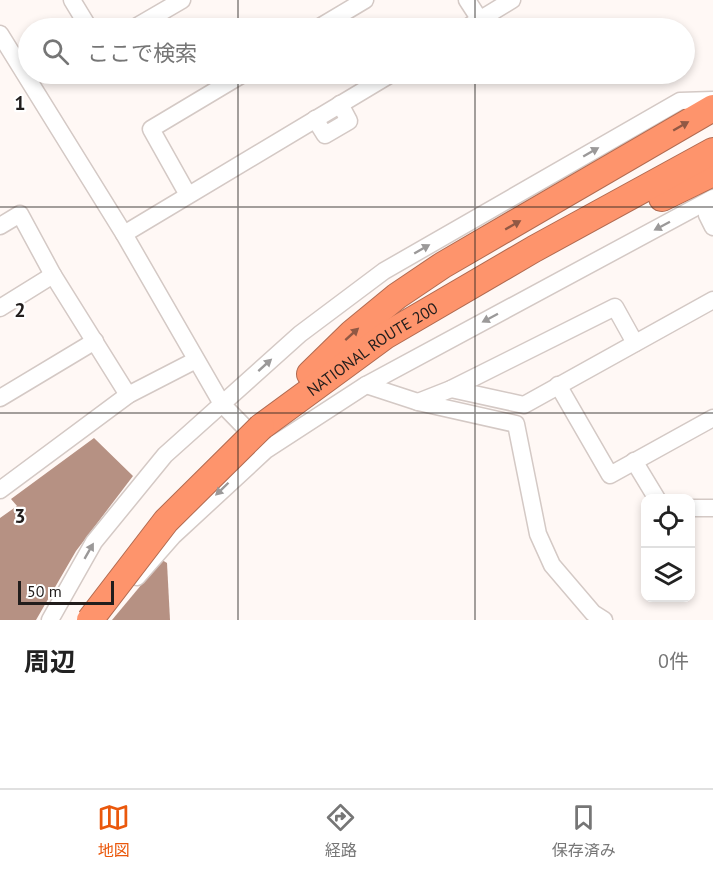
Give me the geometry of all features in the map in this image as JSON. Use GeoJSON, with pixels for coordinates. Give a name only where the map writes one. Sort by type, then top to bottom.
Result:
{"type":"FeatureCollection","features":[{"type":"Feature","properties":{"kind":"highway"},"geometry":{"type":"LineString","coordinates":[[285,408],[308,376],[352,333],[397,296],[443,265],[713,108]]}},
{"type":"Feature","properties":{"kind":"highway","name":"NATIONAL ROUTE 200"},"geometry":{"type":"LineString","coordinates":[[90,620],[166,521],[263,438],[285,408],[385,336],[534,249],[713,152]]}},
{"type":"Feature","properties":{"kind":"highway"},"geometry":{"type":"LineString","coordinates":[[385,336],[447,309],[618,219],[713,173]]}},
{"type":"Feature","properties":{"kind":"street"},"geometry":{"type":"LineString","coordinates":[[72,0],[83,18]]}},
{"type":"Feature","properties":{"kind":"street"},"geometry":{"type":"LineString","coordinates":[[152,18],[182,0]]}},
{"type":"Feature","properties":{"kind":"street"},"geometry":{"type":"LineString","coordinates":[[335,18],[365,0]]}},
{"type":"Feature","properties":{"kind":"street"},"geometry":{"type":"LineString","coordinates":[[467,0],[472,18]]}},
{"type":"Feature","properties":{"kind":"street"},"geometry":{"type":"LineString","coordinates":[[483,18],[512,0]]}},
{"type":"Feature","properties":{"kind":"street"},"geometry":{"type":"LineString","coordinates":[[0,34],[18,63]]}},
{"type":"Feature","properties":{"kind":"street"},"geometry":{"type":"LineString","coordinates":[[31,84],[124,234],[222,404],[263,438]]}},
{"type":"Feature","properties":{"kind":"street"},"geometry":{"type":"LineString","coordinates":[[188,195],[151,129],[226,84]]}},
{"type":"Feature","properties":{"kind":"street"},"geometry":{"type":"LineString","coordinates":[[124,234],[374,84]]}},
{"type":"Feature","properties":{"kind":"street"},"geometry":{"type":"LineString","coordinates":[[50,620],[94,542],[165,455],[300,334],[384,271],[680,101],[713,100]]}},
{"type":"Feature","properties":{"kind":"street"},"geometry":{"type":"LineString","coordinates":[[104,620],[127,589],[173,536],[263,438],[713,198]]}},
{"type":"Feature","properties":{"kind":"street"},"geometry":{"type":"LineString","coordinates":[[713,212],[707,215],[713,227]]}},
{"type":"Feature","properties":{"kind":"street"},"geometry":{"type":"LineString","coordinates":[[0,226],[20,214],[53,275],[128,395]]}},
{"type":"Feature","properties":{"kind":"street"},"geometry":{"type":"LineString","coordinates":[[0,308],[53,275]]}},
{"type":"Feature","properties":{"kind":"street"},"geometry":{"type":"LineString","coordinates":[[451,389],[524,405],[713,300]]}},
{"type":"Feature","properties":{"kind":"street"},"geometry":{"type":"LineString","coordinates":[[418,402],[451,389],[615,307],[635,343]]}},
{"type":"Feature","properties":{"kind":"street"},"geometry":{"type":"LineString","coordinates":[[0,398],[95,341]]}},
{"type":"Feature","properties":{"kind":"street"},"geometry":{"type":"LineString","coordinates":[[0,490],[128,395],[196,360]]}},
{"type":"Feature","properties":{"kind":"street"},"geometry":{"type":"LineString","coordinates":[[366,385],[418,402],[516,424],[538,534],[552,565],[593,613],[604,620]]}},
{"type":"Feature","properties":{"kind":"street"},"geometry":{"type":"LineString","coordinates":[[558,385],[610,475],[713,418]]}},
{"type":"Feature","properties":{"kind":"street"},"geometry":{"type":"LineString","coordinates":[[634,461],[655,494]]}},
{"type":"Feature","properties":{"kind":"street"},"geometry":{"type":"LineString","coordinates":[[695,508],[713,508]]}},
{"type":"Feature","properties":{"kind":"shaded area"},"geometry":{"type":"Polygon","coordinates":[[[94,438],[133,476],[76,551],[36,620],[0,620],[0,518],[17,506],[11,499],[94,438]]]}},
{"type":"Feature","properties":{"kind":"shaded area"},"geometry":{"type":"Polygon","coordinates":[[[162,560],[167,563],[170,620],[112,620],[162,560]]]}}]}
